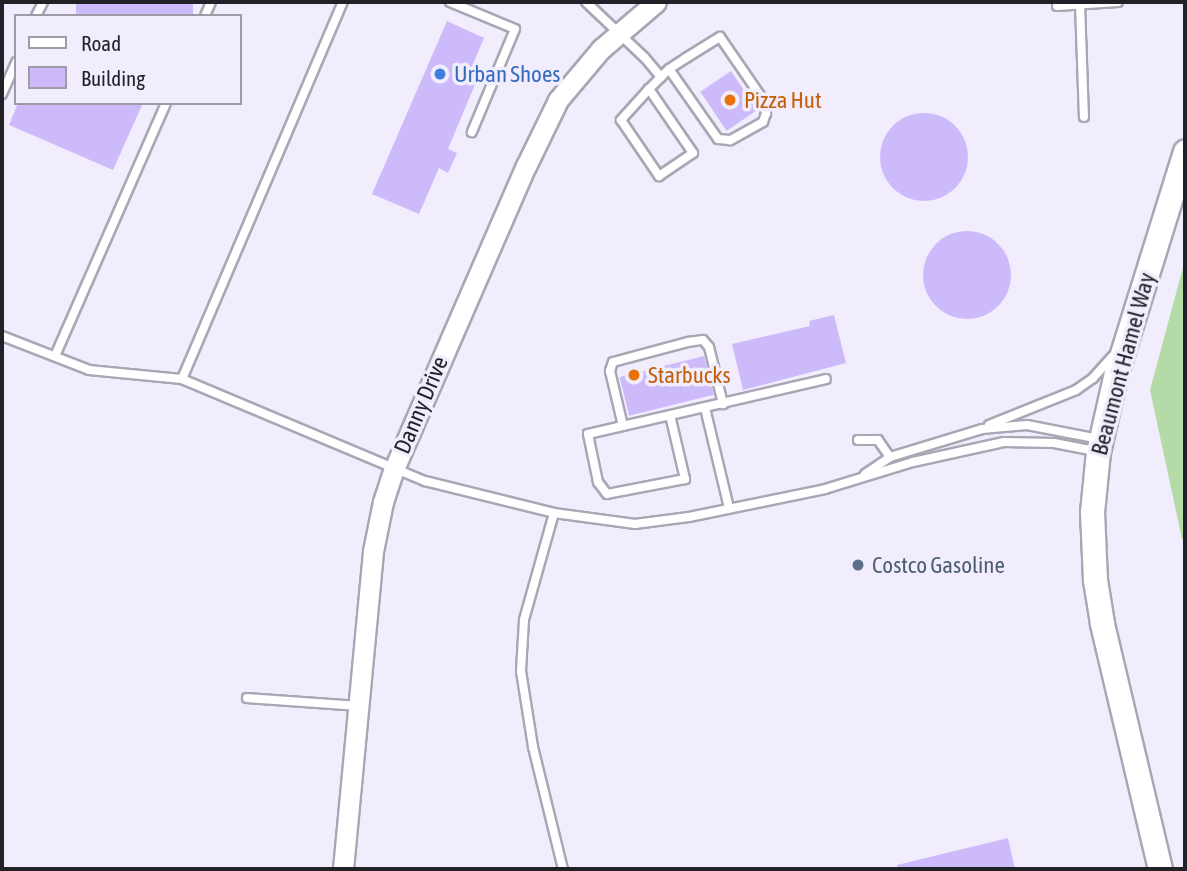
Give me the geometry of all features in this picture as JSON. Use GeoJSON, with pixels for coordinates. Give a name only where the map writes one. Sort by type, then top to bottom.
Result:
{"type":"FeatureCollection","features":[{"type":"Feature","properties":{"kind":"main road","name":"Beaumont Hamel Way"},"geometry":{"type":"LineString","coordinates":[[1160,869],[1102,623],[1095,580],[1092,512],[1099,445],[1127,332],[1185,151]]}},
{"type":"Feature","properties":{"kind":"street","name":"Danny Drive"},"geometry":{"type":"LineString","coordinates":[[343,869],[373,551],[383,502],[394,469],[539,136],[571,82],[617,34],[656,2]]}},
{"type":"Feature","properties":{"kind":"lane"},"geometry":{"type":"LineString","coordinates":[[182,379],[343,2]]}},
{"type":"Feature","properties":{"kind":"lane"},"geometry":{"type":"LineString","coordinates":[[450,2],[515,29],[472,132]]}},
{"type":"Feature","properties":{"kind":"lane"},"geometry":{"type":"LineString","coordinates":[[586,2],[645,58],[660,77]]}},
{"type":"Feature","properties":{"kind":"lane"},"geometry":{"type":"LineString","coordinates":[[1057,6],[1118,2]]}},
{"type":"Feature","properties":{"kind":"lane"},"geometry":{"type":"LineString","coordinates":[[1080,4],[1084,117]]}},
{"type":"Feature","properties":{"kind":"lane"},"geometry":{"type":"LineString","coordinates":[[649,89],[692,153],[659,176],[621,120],[649,89],[660,77],[670,69],[720,37],[762,98],[766,113],[763,122],[730,140],[718,139],[670,69]]}},
{"type":"Feature","properties":{"kind":"lane"},"geometry":{"type":"LineString","coordinates":[[2,94],[14,67]]}},
{"type":"Feature","properties":{"kind":"lane"},"geometry":{"type":"LineString","coordinates":[[55,356],[165,105]]}},
{"type":"Feature","properties":{"kind":"lane"},"geometry":{"type":"LineString","coordinates":[[859,478],[890,457],[982,429],[1086,384],[1103,368],[1127,332]]}},
{"type":"Feature","properties":{"kind":"lane"},"geometry":{"type":"LineString","coordinates":[[2,337],[89,370],[182,379],[425,481],[554,513],[635,524],[666,521],[825,489],[913,462],[1013,441],[1099,445]]}},
{"type":"Feature","properties":{"kind":"lane"},"geometry":{"type":"LineString","coordinates":[[623,426],[610,371],[612,362],[688,342],[702,341],[709,347],[723,404]]}},
{"type":"Feature","properties":{"kind":"lane"},"geometry":{"type":"LineString","coordinates":[[670,415],[684,478],[607,494],[598,482],[588,434],[670,415],[723,404],[826,379]]}},
{"type":"Feature","properties":{"kind":"lane"},"geometry":{"type":"LineString","coordinates":[[705,408],[729,508]]}},
{"type":"Feature","properties":{"kind":"lane"},"geometry":{"type":"LineString","coordinates":[[982,429],[1027,425],[1099,445]]}},
{"type":"Feature","properties":{"kind":"lane"},"geometry":{"type":"LineString","coordinates":[[858,440],[883,442],[890,457]]}},
{"type":"Feature","properties":{"kind":"lane"},"geometry":{"type":"LineString","coordinates":[[554,513],[524,620],[521,671],[533,747],[563,869]]}},
{"type":"Feature","properties":{"kind":"lane"},"geometry":{"type":"LineString","coordinates":[[247,698],[359,706]]}},
{"type":"Feature","properties":{"kind":"green space"},"geometry":{"type":"Polygon","coordinates":[[[1185,260],[1185,539],[1182,539],[1150,390],[1185,260]]]}},
{"type":"Feature","properties":{"kind":"building"},"geometry":{"type":"Polygon","coordinates":[[[76,2],[193,2],[193,14],[76,14],[76,2]]]}},
{"type":"Feature","properties":{"kind":"building"},"geometry":{"type":"Polygon","coordinates":[[[447,21],[484,38],[470,71],[479,75],[448,149],[457,153],[448,173],[439,168],[419,214],[372,194],[447,21]]]}},
{"type":"Feature","properties":{"kind":"building"},"geometry":{"type":"Polygon","coordinates":[[[731,71],[757,110],[727,131],[700,92],[731,71]]]}},
{"type":"Feature","properties":{"kind":"building"},"geometry":{"type":"Polygon","coordinates":[[[17,105],[142,105],[113,170],[9,125],[17,105]]]}},
{"type":"Feature","properties":{"kind":"building"},"geometry":{"type":"Polygon","coordinates":[[[924,113],[941,117],[955,126],[964,140],[968,157],[964,174],[955,188],[941,197],[924,201],[907,197],[893,188],[884,174],[880,157],[884,140],[893,126],[907,117],[924,113]]]}},
{"type":"Feature","properties":{"kind":"building"},"geometry":{"type":"Polygon","coordinates":[[[967,231],[984,235],[998,244],[1007,258],[1011,275],[1007,292],[998,306],[984,315],[967,319],[950,315],[936,306],[927,292],[923,275],[927,258],[936,244],[950,235],[967,231]]]}},
{"type":"Feature","properties":{"kind":"building"},"geometry":{"type":"Polygon","coordinates":[[[834,315],[846,363],[743,390],[732,344],[810,326],[809,321],[834,315]]]}},
{"type":"Feature","properties":{"kind":"building"},"geometry":{"type":"Polygon","coordinates":[[[704,356],[714,395],[629,416],[620,377],[704,356]]]}},
{"type":"Feature","properties":{"kind":"building"},"geometry":{"type":"Polygon","coordinates":[[[1008,838],[1015,869],[898,869],[897,865],[1008,838]]]}},
{"type":"Feature","properties":{"kind":"place","name":"Urban Shoes"},"geometry":{"type":"Point","coordinates":[440,74]}},
{"type":"Feature","properties":{"kind":"place","name":"Pizza Hut"},"geometry":{"type":"Point","coordinates":[730,100]}},
{"type":"Feature","properties":{"kind":"place","name":"Starbucks"},"geometry":{"type":"Point","coordinates":[634,375]}},
{"type":"Feature","properties":{"kind":"place","name":"Costco Gasoline"},"geometry":{"type":"Point","coordinates":[858,565]}}]}
